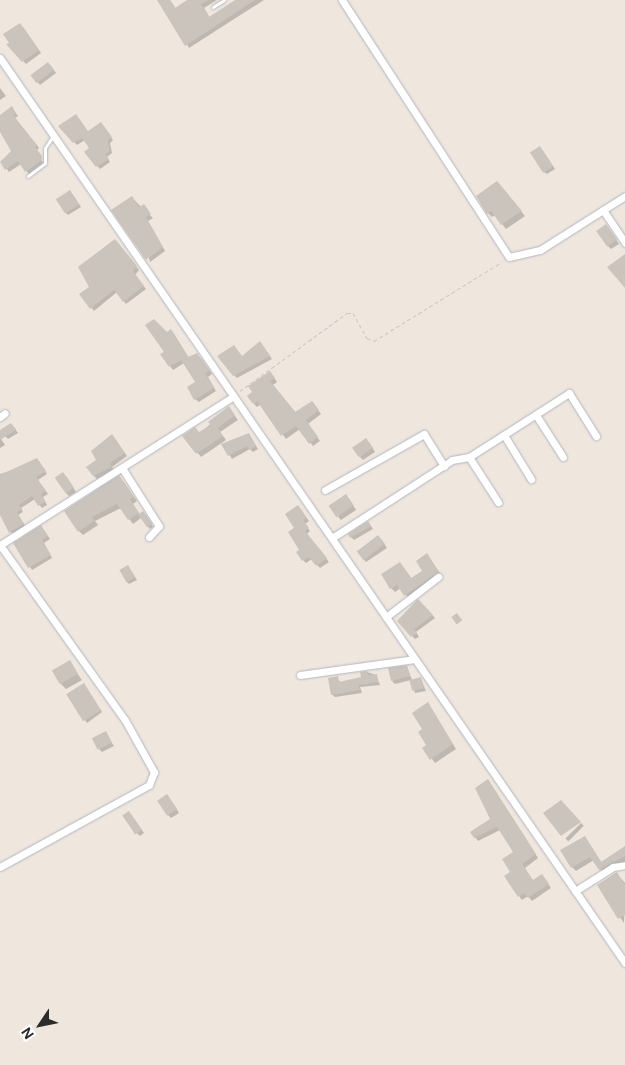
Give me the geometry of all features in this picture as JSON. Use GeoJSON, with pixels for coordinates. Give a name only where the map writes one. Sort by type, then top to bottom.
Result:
{"type":"FeatureCollection","features":[{"type":"Feature","properties":{"kind":"street"},"geometry":{"type":"LineString","coordinates":[[342,0],[509,257],[540,250],[625,196]]}},
{"type":"Feature","properties":{"kind":"street"},"geometry":{"type":"LineString","coordinates":[[0,58],[625,963]]}},
{"type":"Feature","properties":{"kind":"street"},"geometry":{"type":"LineString","coordinates":[[603,210],[625,243]]}},
{"type":"Feature","properties":{"kind":"street"},"geometry":{"type":"LineString","coordinates":[[332,538],[444,466],[469,457],[569,393],[596,436]]}},
{"type":"Feature","properties":{"kind":"street"},"geometry":{"type":"LineString","coordinates":[[0,867],[149,785],[154,772],[125,720],[0,545],[234,396]]}},
{"type":"Feature","properties":{"kind":"street"},"geometry":{"type":"LineString","coordinates":[[536,414],[563,457]]}},
{"type":"Feature","properties":{"kind":"street"},"geometry":{"type":"LineString","coordinates":[[325,490],[424,434],[444,466]]}},
{"type":"Feature","properties":{"kind":"street"},"geometry":{"type":"LineString","coordinates":[[504,435],[531,479]]}},
{"type":"Feature","properties":{"kind":"street"},"geometry":{"type":"LineString","coordinates":[[469,457],[498,502]]}},
{"type":"Feature","properties":{"kind":"street"},"geometry":{"type":"LineString","coordinates":[[122,468],[159,526],[149,537]]}},
{"type":"Feature","properties":{"kind":"street"},"geometry":{"type":"LineString","coordinates":[[386,616],[438,577]]}},
{"type":"Feature","properties":{"kind":"street"},"geometry":{"type":"LineString","coordinates":[[300,674],[415,660]]}},
{"type":"Feature","properties":{"kind":"street"},"geometry":{"type":"LineString","coordinates":[[575,890],[613,867],[625,866]]}},
{"type":"Feature","properties":{"kind":"lane"},"geometry":{"type":"LineString","coordinates":[[213,7],[224,0]]}},
{"type":"Feature","properties":{"kind":"lane"},"geometry":{"type":"LineString","coordinates":[[28,176],[45,163],[45,148],[53,135]]}},
{"type":"Feature","properties":{"kind":"path"},"geometry":{"type":"LineString","coordinates":[[234,396],[346,313],[353,313],[367,338],[374,341],[509,257]]}},
{"type":"Feature","properties":{"kind":"building"},"geometry":{"type":"Polygon","coordinates":[[[157,0],[170,0],[175,8],[187,0],[209,0],[201,4],[209,17],[235,0],[255,0],[185,46],[157,0]]]}},
{"type":"Feature","properties":{"kind":"building"},"geometry":{"type":"Polygon","coordinates":[[[20,23],[39,50],[22,62],[6,44],[9,43],[3,34],[20,23]]]}},
{"type":"Feature","properties":{"kind":"building"},"geometry":{"type":"Polygon","coordinates":[[[48,62],[54,70],[36,83],[30,75],[48,62]]]}},
{"type":"Feature","properties":{"kind":"building"},"geometry":{"type":"Polygon","coordinates":[[[12,106],[16,113],[13,115],[37,145],[35,147],[42,156],[42,160],[25,172],[18,161],[5,170],[0,162],[11,151],[0,132],[0,115],[12,106]]]}},
{"type":"Feature","properties":{"kind":"building"},"geometry":{"type":"Polygon","coordinates":[[[76,114],[88,131],[101,122],[112,137],[108,140],[110,151],[105,154],[109,159],[96,167],[84,152],[89,148],[82,138],[73,143],[58,126],[76,114]]]}},
{"type":"Feature","properties":{"kind":"building"},"geometry":{"type":"Polygon","coordinates":[[[540,146],[553,166],[543,173],[530,153],[540,146]]]}},
{"type":"Feature","properties":{"kind":"building"},"geometry":{"type":"Polygon","coordinates":[[[497,181],[522,211],[501,225],[491,211],[487,214],[476,196],[497,181]]]}},
{"type":"Feature","properties":{"kind":"building"},"geometry":{"type":"Polygon","coordinates":[[[70,190],[79,204],[65,214],[56,199],[70,190]]]}},
{"type":"Feature","properties":{"kind":"building"},"geometry":{"type":"Polygon","coordinates":[[[132,196],[139,207],[144,204],[151,214],[146,217],[163,247],[146,260],[111,210],[132,196]]]}},
{"type":"Feature","properties":{"kind":"building"},"geometry":{"type":"Polygon","coordinates":[[[606,224],[617,240],[607,246],[596,231],[606,224]]]}},
{"type":"Feature","properties":{"kind":"building"},"geometry":{"type":"Polygon","coordinates":[[[115,239],[137,266],[133,271],[144,286],[123,302],[114,290],[90,309],[79,294],[89,287],[78,267],[115,239]]]}},
{"type":"Feature","properties":{"kind":"building"},"geometry":{"type":"Polygon","coordinates":[[[625,254],[625,288],[607,267],[625,254]]]}},
{"type":"Feature","properties":{"kind":"building"},"geometry":{"type":"Polygon","coordinates":[[[154,319],[167,332],[171,329],[188,357],[197,353],[210,371],[205,373],[214,388],[194,400],[187,387],[195,382],[181,360],[169,367],[160,354],[164,352],[145,325],[154,319]]]}},
{"type":"Feature","properties":{"kind":"building"},"geometry":{"type":"Polygon","coordinates":[[[260,341],[270,356],[233,376],[217,356],[234,345],[242,356],[260,341]]]}},
{"type":"Feature","properties":{"kind":"building"},"geometry":{"type":"Polygon","coordinates":[[[270,371],[275,378],[270,381],[295,412],[312,401],[319,410],[306,420],[318,437],[309,444],[296,426],[281,436],[257,401],[253,404],[247,396],[252,392],[248,386],[270,371]]]}},
{"type":"Feature","properties":{"kind":"building"},"geometry":{"type":"Polygon","coordinates":[[[229,406],[235,415],[218,428],[223,436],[196,454],[182,436],[195,427],[199,432],[211,425],[208,422],[229,406]]]}},
{"type":"Feature","properties":{"kind":"building"},"geometry":{"type":"Polygon","coordinates":[[[11,423],[16,430],[0,440],[0,430],[11,423]]]}},
{"type":"Feature","properties":{"kind":"building"},"geometry":{"type":"Polygon","coordinates":[[[249,433],[256,446],[249,450],[247,446],[228,456],[221,444],[249,433]]]}},
{"type":"Feature","properties":{"kind":"building"},"geometry":{"type":"Polygon","coordinates":[[[112,434],[125,453],[110,463],[112,467],[93,476],[86,467],[96,460],[91,451],[112,434]]]}},
{"type":"Feature","properties":{"kind":"building"},"geometry":{"type":"Polygon","coordinates":[[[366,438],[373,448],[359,458],[352,448],[366,438]]]}},
{"type":"Feature","properties":{"kind":"building"},"geometry":{"type":"Polygon","coordinates":[[[37,458],[46,471],[36,477],[46,491],[41,494],[45,502],[38,506],[32,496],[19,505],[22,509],[17,512],[24,524],[9,533],[0,515],[0,475],[37,458]]]}},
{"type":"Feature","properties":{"kind":"building"},"geometry":{"type":"Polygon","coordinates":[[[63,472],[74,488],[66,493],[55,478],[63,472]]]}},
{"type":"Feature","properties":{"kind":"building"},"geometry":{"type":"Polygon","coordinates":[[[119,475],[134,497],[130,499],[139,513],[128,520],[117,504],[92,517],[94,521],[78,532],[64,511],[119,475]]]}},
{"type":"Feature","properties":{"kind":"building"},"geometry":{"type":"Polygon","coordinates":[[[346,494],[354,506],[336,517],[329,506],[346,494]]]}},
{"type":"Feature","properties":{"kind":"building"},"geometry":{"type":"Polygon","coordinates":[[[298,505],[307,518],[303,520],[309,528],[305,531],[327,558],[316,566],[309,557],[302,561],[296,552],[299,550],[288,532],[294,528],[285,514],[298,505]]]}},
{"type":"Feature","properties":{"kind":"building"},"geometry":{"type":"Polygon","coordinates":[[[143,511],[152,524],[147,528],[138,514],[143,511]]]}},
{"type":"Feature","properties":{"kind":"building"},"geometry":{"type":"Polygon","coordinates":[[[368,521],[371,526],[350,538],[348,534],[368,521]]]}},
{"type":"Feature","properties":{"kind":"building"},"geometry":{"type":"Polygon","coordinates":[[[41,525],[48,536],[42,540],[51,555],[28,568],[13,543],[41,525]]]}},
{"type":"Feature","properties":{"kind":"building"},"geometry":{"type":"Polygon","coordinates":[[[378,535],[385,544],[363,560],[357,552],[378,535]]]}},
{"type":"Feature","properties":{"kind":"building"},"geometry":{"type":"Polygon","coordinates":[[[427,553],[439,572],[404,596],[397,585],[390,589],[381,574],[400,562],[411,578],[422,571],[416,561],[427,553]]]}},
{"type":"Feature","properties":{"kind":"building"},"geometry":{"type":"Polygon","coordinates":[[[128,565],[135,577],[126,582],[119,570],[128,565]]]}},
{"type":"Feature","properties":{"kind":"building"},"geometry":{"type":"Polygon","coordinates":[[[418,599],[433,615],[414,629],[417,633],[411,637],[397,621],[418,599]]]}},
{"type":"Feature","properties":{"kind":"building"},"geometry":{"type":"Polygon","coordinates":[[[457,613],[462,620],[457,624],[451,617],[457,613]]]}},
{"type":"Feature","properties":{"kind":"building"},"geometry":{"type":"Polygon","coordinates":[[[70,660],[78,674],[60,684],[52,670],[70,660]]]}},
{"type":"Feature","properties":{"kind":"building"},"geometry":{"type":"Polygon","coordinates":[[[407,665],[410,676],[391,681],[388,668],[407,665]]]}},
{"type":"Feature","properties":{"kind":"building"},"geometry":{"type":"Polygon","coordinates":[[[367,671],[368,675],[377,674],[378,682],[358,685],[360,690],[331,695],[328,678],[338,676],[339,682],[361,677],[360,672],[367,671]]]}},
{"type":"Feature","properties":{"kind":"building"},"geometry":{"type":"Polygon","coordinates":[[[421,677],[424,688],[412,691],[409,680],[421,677]]]}},
{"type":"Feature","properties":{"kind":"building"},"geometry":{"type":"Polygon","coordinates":[[[84,683],[101,710],[83,721],[66,694],[84,683]]]}},
{"type":"Feature","properties":{"kind":"building"},"geometry":{"type":"Polygon","coordinates":[[[428,702],[453,744],[430,760],[422,748],[426,745],[418,732],[422,729],[412,713],[428,702]]]}},
{"type":"Feature","properties":{"kind":"building"},"geometry":{"type":"Polygon","coordinates":[[[106,731],[112,743],[98,750],[92,738],[106,731]]]}},
{"type":"Feature","properties":{"kind":"building"},"geometry":{"type":"Polygon","coordinates":[[[488,779],[536,854],[522,864],[533,880],[542,874],[549,884],[528,898],[524,893],[518,897],[504,876],[510,872],[502,859],[513,852],[497,827],[474,838],[470,832],[490,819],[475,788],[488,779]]]}},
{"type":"Feature","properties":{"kind":"building"},"geometry":{"type":"Polygon","coordinates":[[[167,794],[177,809],[167,816],[157,801],[167,794]]]}},
{"type":"Feature","properties":{"kind":"building"},"geometry":{"type":"Polygon","coordinates":[[[561,800],[581,822],[561,836],[543,813],[561,800]]]}},
{"type":"Feature","properties":{"kind":"building"},"geometry":{"type":"Polygon","coordinates":[[[129,811],[142,830],[135,835],[122,815],[129,811]]]}},
{"type":"Feature","properties":{"kind":"building"},"geometry":{"type":"Polygon","coordinates":[[[585,836],[601,862],[625,846],[625,856],[599,870],[590,857],[571,868],[560,850],[585,836]]]}},
{"type":"Feature","properties":{"kind":"building"},"geometry":{"type":"Polygon","coordinates":[[[617,872],[625,885],[625,915],[618,919],[597,885],[617,872]]]}}]}
